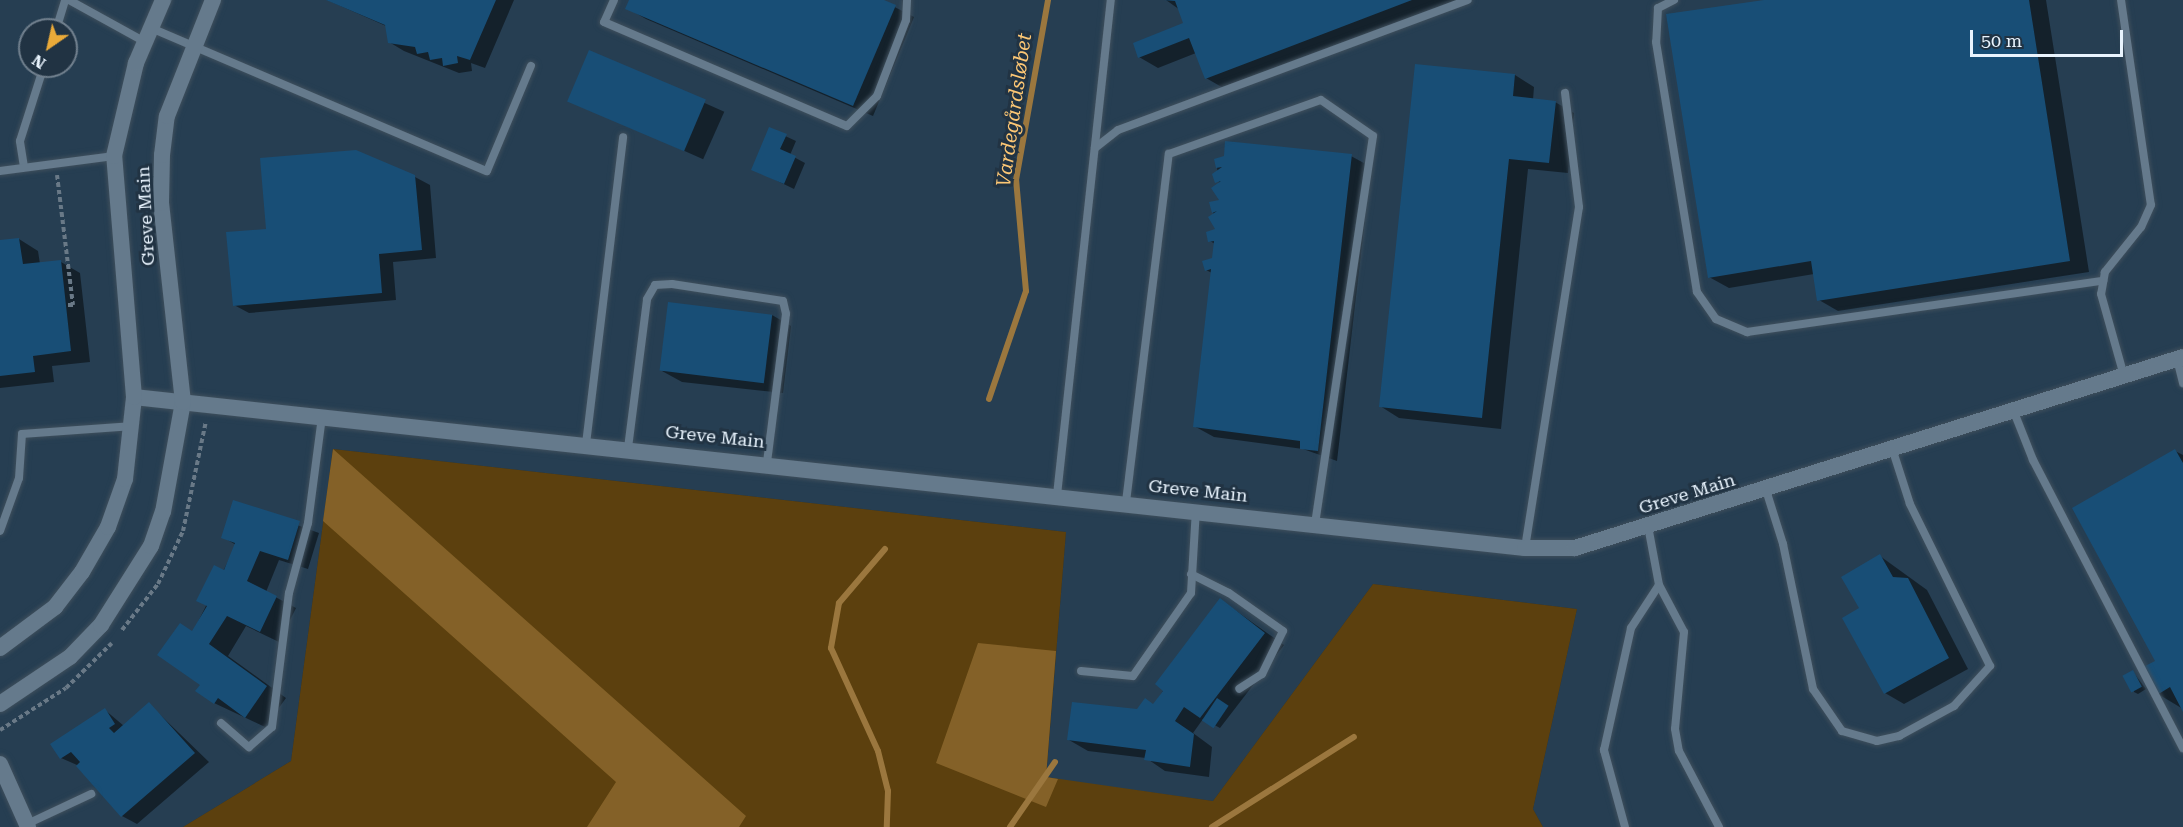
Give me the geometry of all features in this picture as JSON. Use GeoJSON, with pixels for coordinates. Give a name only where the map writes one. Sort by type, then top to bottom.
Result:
{"type":"FeatureCollection","features":[{"type":"Feature","properties":{"kind":"street","name":"Greve Main"},"geometry":{"type":"LineString","coordinates":[[0,648],[55,607],[82,572],[108,527],[125,479],[134,426],[134,398],[114,156],[123,107],[163,0]]}},
{"type":"Feature","properties":{"kind":"street","name":"Greve Main"},"geometry":{"type":"LineString","coordinates":[[0,704],[70,657],[128,587],[163,512],[183,402],[161,203],[162,155],[167,116],[213,0]]}},
{"type":"Feature","properties":{"kind":"street","name":"Greve Main"},"geometry":{"type":"LineString","coordinates":[[134,398],[767,462],[1525,548],[1575,548],[1893,451],[2180,358]]}},
{"type":"Feature","properties":{"kind":"street"},"geometry":{"type":"LineString","coordinates":[[0,764],[28,826]]}},
{"type":"Feature","properties":{"kind":"lane"},"geometry":{"type":"LineString","coordinates":[[60,18],[67,0],[148,35],[194,46],[486,171],[531,66]]}},
{"type":"Feature","properties":{"kind":"lane"},"geometry":{"type":"LineString","coordinates":[[614,0],[604,22],[847,126],[877,96],[906,20],[907,0]]}},
{"type":"Feature","properties":{"kind":"lane"},"geometry":{"type":"LineString","coordinates":[[1057,495],[1111,0]]}},
{"type":"Feature","properties":{"kind":"lane"},"geometry":{"type":"LineString","coordinates":[[1095,148],[1118,130],[1468,0]]}},
{"type":"Feature","properties":{"kind":"lane"},"geometry":{"type":"LineString","coordinates":[[1674,0],[1658,9],[1656,42],[1697,292],[1716,319],[1748,332],[2103,281]]}},
{"type":"Feature","properties":{"kind":"lane"},"geometry":{"type":"LineString","coordinates":[[2121,0],[2151,204],[2103,281],[2107,324],[2124,376]]}},
{"type":"Feature","properties":{"kind":"lane"},"geometry":{"type":"LineString","coordinates":[[24,167],[20,141],[40,78]]}},
{"type":"Feature","properties":{"kind":"lane"},"geometry":{"type":"LineString","coordinates":[[1525,548],[1579,207],[1565,93]]}},
{"type":"Feature","properties":{"kind":"lane"},"geometry":{"type":"LineString","coordinates":[[1126,502],[1169,154],[1321,100],[1373,136],[1315,524]]}},
{"type":"Feature","properties":{"kind":"lane"},"geometry":{"type":"LineString","coordinates":[[586,444],[623,137]]}},
{"type":"Feature","properties":{"kind":"lane"},"geometry":{"type":"LineString","coordinates":[[0,171],[114,156]]}},
{"type":"Feature","properties":{"kind":"lane"},"geometry":{"type":"LineString","coordinates":[[628,448],[647,299],[654,285],[672,284],[783,301],[786,314],[767,462]]}},
{"type":"Feature","properties":{"kind":"lane"},"geometry":{"type":"LineString","coordinates":[[2180,358],[2183,383]]}},
{"type":"Feature","properties":{"kind":"lane"},"geometry":{"type":"LineString","coordinates":[[2014,412],[2033,460],[2183,748]]}},
{"type":"Feature","properties":{"kind":"lane"},"geometry":{"type":"LineString","coordinates":[[221,723],[249,747],[272,727],[289,593],[308,523],[322,417]]}},
{"type":"Feature","properties":{"kind":"lane"},"geometry":{"type":"LineString","coordinates":[[0,531],[19,478],[22,434],[134,426]]}},
{"type":"Feature","properties":{"kind":"lane"},"geometry":{"type":"LineString","coordinates":[[1766,490],[1783,544],[1813,689],[1842,731],[1877,741],[1899,736],[1953,706],[1990,666],[1910,504],[1893,451]]}},
{"type":"Feature","properties":{"kind":"lane"},"geometry":{"type":"LineString","coordinates":[[1081,671],[1132,676],[1191,593],[1196,510]]}},
{"type":"Feature","properties":{"kind":"lane"},"geometry":{"type":"LineString","coordinates":[[1648,526],[1659,585],[1684,632],[1675,729],[1679,752],[1719,827]]}},
{"type":"Feature","properties":{"kind":"lane"},"geometry":{"type":"LineString","coordinates":[[1191,574],[1229,593],[1283,631],[1262,674],[1239,689]]}},
{"type":"Feature","properties":{"kind":"lane"},"geometry":{"type":"LineString","coordinates":[[1625,827],[1604,750],[1631,628],[1659,585]]}},
{"type":"Feature","properties":{"kind":"lane"},"geometry":{"type":"LineString","coordinates":[[28,826],[92,794]]}},
{"type":"Feature","properties":{"kind":"path"},"geometry":{"type":"LineString","coordinates":[[56,162],[73,305],[66,305]]}},
{"type":"Feature","properties":{"kind":"shaded area"},"geometry":{"type":"Polygon","coordinates":[[[0,0],[2183,0],[2183,827],[1543,827],[1533,809],[1577,609],[1373,584],[1213,801],[1046,778],[1066,532],[333,449],[291,761],[183,827],[0,827],[0,0]]]}},
{"type":"Feature","properties":{"kind":"shaded area"},"geometry":{"type":"Polygon","coordinates":[[[333,449],[1066,532],[1046,777],[1213,801],[1373,584],[1577,609],[1533,809],[1543,827],[183,827],[291,761],[333,449]]]}},
{"type":"Feature","properties":{"kind":"shaded area"},"geometry":{"type":"Polygon","coordinates":[[[333,449],[746,816],[739,827],[587,827],[616,782],[323,521],[333,449]]]}},
{"type":"Feature","properties":{"kind":"shaded area"},"geometry":{"type":"Polygon","coordinates":[[[978,643],[1056,651],[1046,777],[1058,779],[1046,807],[936,763],[978,643]]]}},
{"type":"Feature","properties":{"kind":"building"},"geometry":{"type":"Polygon","coordinates":[[[326,0],[496,0],[470,60],[457,56],[458,63],[443,66],[442,58],[430,60],[428,52],[417,54],[415,47],[388,43],[385,25],[326,0]]]}},
{"type":"Feature","properties":{"kind":"building"},"geometry":{"type":"Polygon","coordinates":[[[629,0],[884,0],[896,5],[853,106],[625,9],[629,0]]]}},
{"type":"Feature","properties":{"kind":"building"},"geometry":{"type":"Polygon","coordinates":[[[1164,0],[1412,0],[1205,79],[1189,38],[1138,58],[1133,43],[1183,23],[1175,1],[1164,0]]]}},
{"type":"Feature","properties":{"kind":"building"},"geometry":{"type":"Polygon","coordinates":[[[1764,0],[2029,0],[2070,261],[1817,301],[1811,261],[1708,278],[1666,14],[1764,0]]]}},
{"type":"Feature","properties":{"kind":"building"},"geometry":{"type":"Polygon","coordinates":[[[589,50],[706,100],[684,151],[567,102],[589,50]]]}},
{"type":"Feature","properties":{"kind":"building"},"geometry":{"type":"Polygon","coordinates":[[[1415,64],[1515,74],[1513,96],[1556,101],[1549,163],[1509,159],[1482,418],[1379,407],[1415,64]]]}},
{"type":"Feature","properties":{"kind":"building"},"geometry":{"type":"Polygon","coordinates":[[[769,127],[787,134],[780,149],[796,156],[784,184],[751,170],[769,127]]]}},
{"type":"Feature","properties":{"kind":"building"},"geometry":{"type":"Polygon","coordinates":[[[1225,141],[1352,154],[1318,451],[1300,449],[1300,441],[1193,427],[1211,269],[1205,271],[1202,261],[1212,258],[1214,241],[1208,242],[1206,232],[1215,229],[1208,217],[1217,211],[1212,213],[1209,202],[1219,200],[1211,188],[1221,181],[1215,183],[1212,174],[1222,167],[1216,168],[1214,159],[1224,156],[1225,141]]]}},
{"type":"Feature","properties":{"kind":"building"},"geometry":{"type":"Polygon","coordinates":[[[356,150],[415,175],[422,250],[379,254],[382,293],[233,306],[226,232],[266,229],[260,158],[356,150]]]}},
{"type":"Feature","properties":{"kind":"building"},"geometry":{"type":"Polygon","coordinates":[[[19,238],[23,264],[61,260],[71,351],[33,356],[35,372],[0,376],[0,240],[19,238]]]}},
{"type":"Feature","properties":{"kind":"building"},"geometry":{"type":"Polygon","coordinates":[[[668,302],[772,315],[764,383],[660,370],[668,302]]]}},
{"type":"Feature","properties":{"kind":"building"},"geometry":{"type":"Polygon","coordinates":[[[2175,449],[2183,463],[2183,712],[2170,687],[2157,695],[2141,668],[2155,661],[2072,508],[2175,449]]]}},
{"type":"Feature","properties":{"kind":"building"},"geometry":{"type":"Polygon","coordinates":[[[233,500],[300,521],[288,560],[260,551],[247,581],[277,596],[260,632],[227,616],[209,644],[267,686],[245,718],[218,698],[214,704],[195,691],[200,685],[157,655],[180,623],[192,631],[207,606],[196,601],[214,565],[224,570],[235,543],[221,538],[233,500]]]}},
{"type":"Feature","properties":{"kind":"building"},"geometry":{"type":"Polygon","coordinates":[[[1880,554],[1893,577],[1908,578],[1949,658],[1884,694],[1842,618],[1859,608],[1841,577],[1880,554]]]}},
{"type":"Feature","properties":{"kind":"building"},"geometry":{"type":"Polygon","coordinates":[[[1220,598],[1265,633],[1200,718],[1184,707],[1175,721],[1194,734],[1190,767],[1144,760],[1146,750],[1067,740],[1072,702],[1137,709],[1145,698],[1153,704],[1163,691],[1155,684],[1220,598]]]}},
{"type":"Feature","properties":{"kind":"building"},"geometry":{"type":"Polygon","coordinates":[[[2133,670],[2142,687],[2131,692],[2122,676],[2133,670]]]}},
{"type":"Feature","properties":{"kind":"building"},"geometry":{"type":"Polygon","coordinates":[[[1217,698],[1229,706],[1214,728],[1202,720],[1217,698]]]}},
{"type":"Feature","properties":{"kind":"building"},"geometry":{"type":"Polygon","coordinates":[[[149,702],[195,753],[121,817],[76,766],[80,762],[71,752],[60,759],[50,744],[105,708],[115,724],[109,728],[114,733],[149,702]]]}},
{"type":"Feature","properties":{"kind":"waterway","name":"Vardegårdsløbet"},"geometry":{"type":"LineString","coordinates":[[989,399],[1026,291],[1016,180],[1048,0]]}},
{"type":"Feature","properties":{"kind":"waterway","name":"Vardegårdsløbet"},"geometry":{"type":"LineString","coordinates":[[885,549],[839,603],[831,648],[878,751],[888,791],[887,827]]}},
{"type":"Feature","properties":{"kind":"waterway"},"geometry":{"type":"LineString","coordinates":[[1212,827],[1354,737]]}},
{"type":"Feature","properties":{"kind":"waterway"},"geometry":{"type":"LineString","coordinates":[[1010,827],[1055,762]]}}]}
